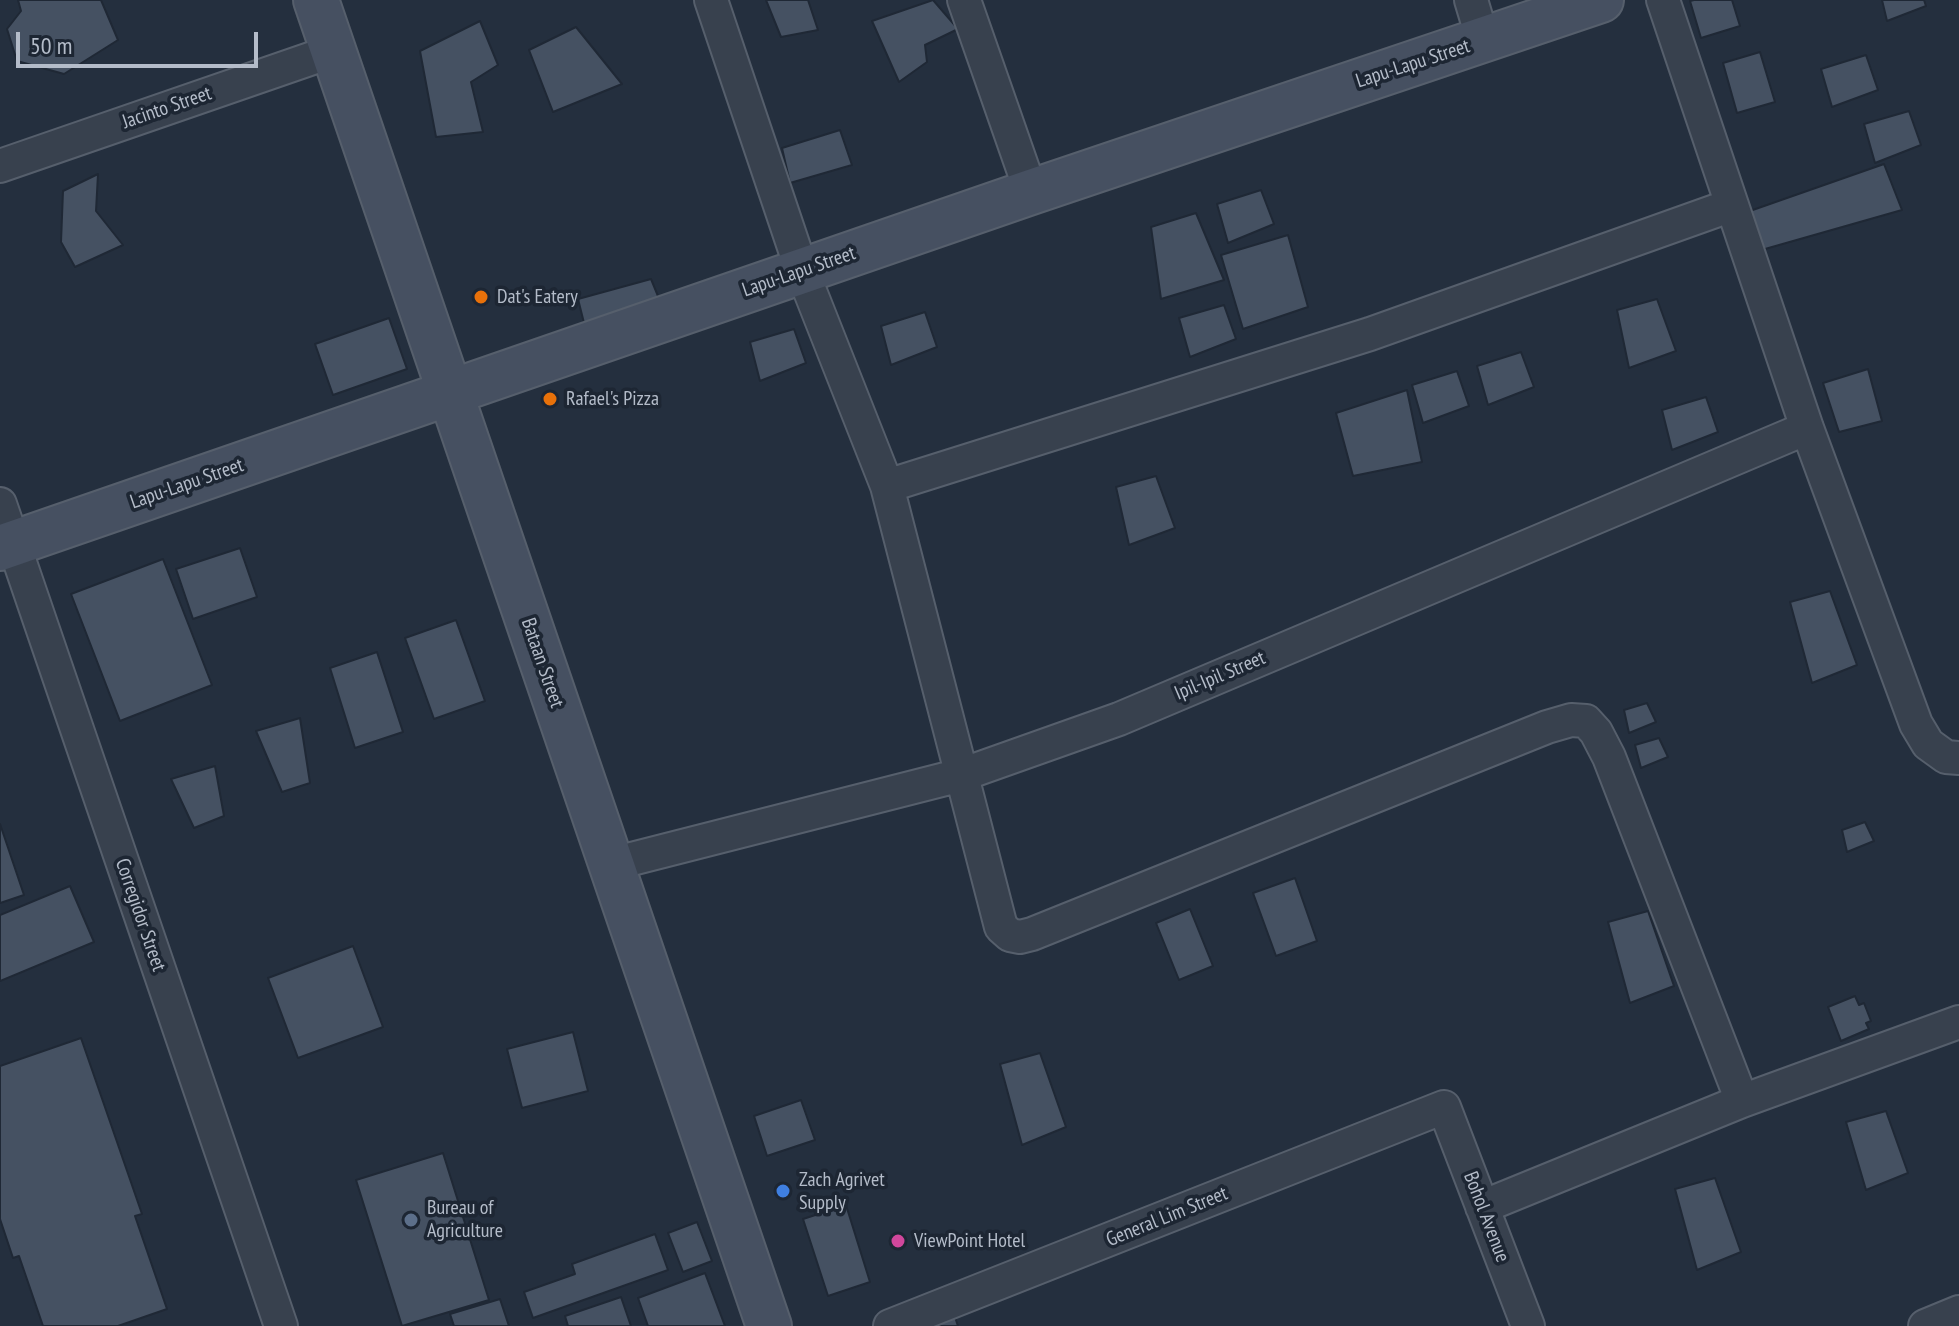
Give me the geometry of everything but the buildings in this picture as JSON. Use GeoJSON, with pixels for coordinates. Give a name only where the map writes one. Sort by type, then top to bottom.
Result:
{"type":"FeatureCollection","features":[{"type":"Feature","properties":{"kind":"street","name":"Bataan Street"},"geometry":{"type":"LineString","coordinates":[[316,0],[769,1326]]}},
{"type":"Feature","properties":{"kind":"street"},"geometry":{"type":"LineString","coordinates":[[711,0],[802,271],[887,486],[1001,927],[1010,935],[1020,937],[1032,934],[1547,727],[1571,720],[1586,721],[1596,732],[1609,757],[1742,1101]]}},
{"type":"Feature","properties":{"kind":"street"},"geometry":{"type":"LineString","coordinates":[[964,0],[1031,192]]}},
{"type":"Feature","properties":{"kind":"street","name":"Lapu-Lapu Street"},"geometry":{"type":"LineString","coordinates":[[5,532],[450,394],[1031,192],[1477,20],[1601,0]]}},
{"type":"Feature","properties":{"kind":"street"},"geometry":{"type":"LineString","coordinates":[[1663,0],[1807,428],[1916,724],[1928,744],[1946,757],[1959,758]]}},
{"type":"Feature","properties":{"kind":"street","name":"Jacinto Street"},"geometry":{"type":"LineString","coordinates":[[0,166],[333,51]]}},
{"type":"Feature","properties":{"kind":"street"},"geometry":{"type":"LineString","coordinates":[[887,486],[1370,334],[1732,205]]}},
{"type":"Feature","properties":{"kind":"street","name":"Ipil-Ipil Street"},"geometry":{"type":"LineString","coordinates":[[612,864],[961,775],[1119,719],[1807,428]]}},
{"type":"Feature","properties":{"kind":"street","name":"Corregidor Street"},"geometry":{"type":"LineString","coordinates":[[5,532],[281,1326]]}},
{"type":"Feature","properties":{"kind":"street"},"geometry":{"type":"LineString","coordinates":[[1482,1207],[1742,1101],[1959,1022]]}},
{"type":"Feature","properties":{"kind":"street","name":"Bohol Avenue"},"geometry":{"type":"LineString","coordinates":[[1444,1107],[1528,1326]]}},
{"type":"Feature","properties":{"kind":"street","name":"General Lim Street"},"geometry":{"type":"LineString","coordinates":[[890,1326],[1444,1107]]}},
{"type":"Feature","properties":{"kind":"street"},"geometry":{"type":"LineString","coordinates":[[1925,1326],[1959,1312]]}},
{"type":"Feature","properties":{"kind":"place","name":"Dat's Eatery"},"geometry":{"type":"Point","coordinates":[481,297]}},
{"type":"Feature","properties":{"kind":"place","name":"Rafael's Pizza"},"geometry":{"type":"Point","coordinates":[550,399]}},
{"type":"Feature","properties":{"kind":"place","name":"Zach Agrivet Supply"},"geometry":{"type":"Point","coordinates":[783,1191]}},
{"type":"Feature","properties":{"kind":"place","name":"Bureau of Agriculture"},"geometry":{"type":"Point","coordinates":[411,1220]}},
{"type":"Feature","properties":{"kind":"place","name":"ViewPoint Hotel"},"geometry":{"type":"Point","coordinates":[898,1241]}}]}
